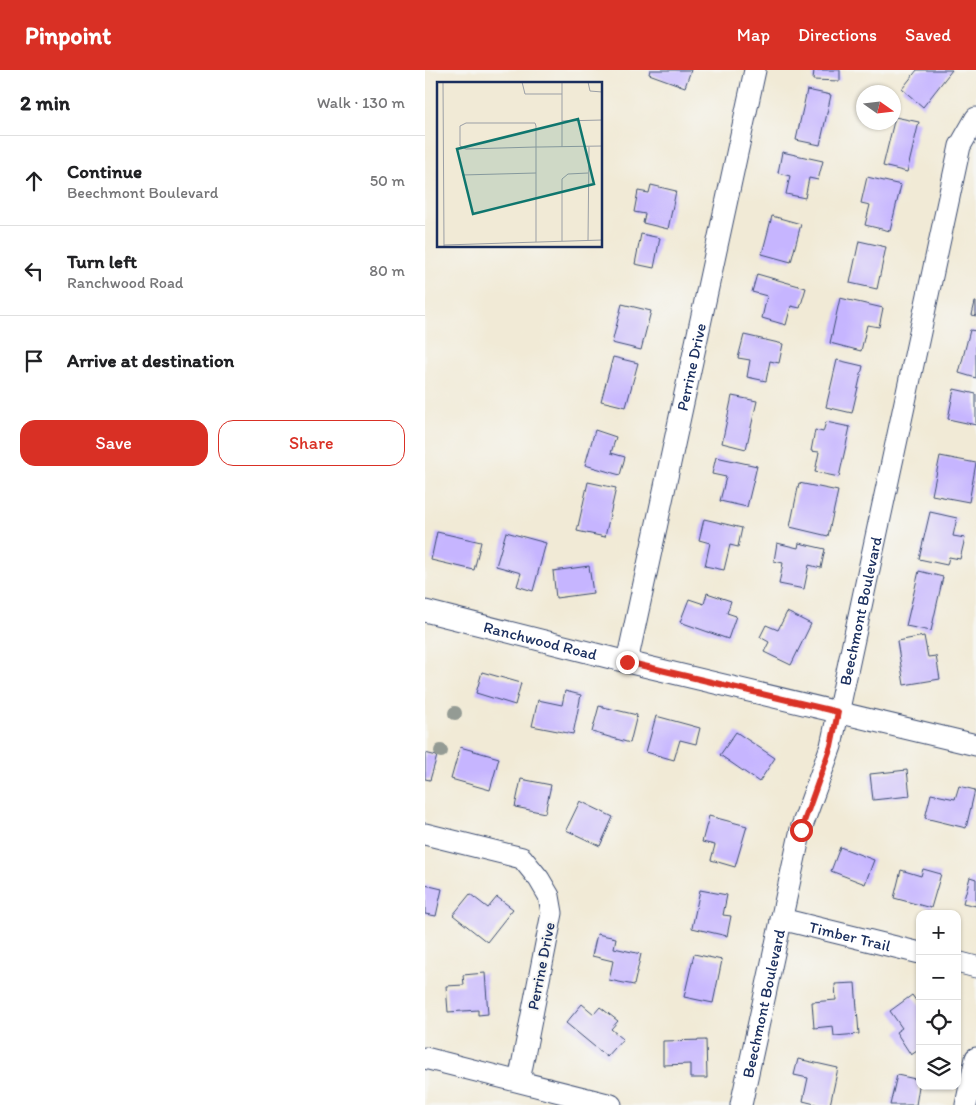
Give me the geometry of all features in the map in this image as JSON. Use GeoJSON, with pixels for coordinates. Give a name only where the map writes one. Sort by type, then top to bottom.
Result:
{"type":"FeatureCollection","features":[{"type":"Feature","properties":{"kind":"street","name":"Perrine Drive"},"geometry":{"type":"LineString","coordinates":[[627,662],[755,70]]}},
{"type":"Feature","properties":{"kind":"street","name":"Beechmont Boulevard"},"geometry":{"type":"LineString","coordinates":[[741,1105],[801,830],[831,746],[960,146],[976,118]]}},
{"type":"Feature","properties":{"kind":"street","name":"Ranchwood Road"},"geometry":{"type":"LineString","coordinates":[[425,611],[627,662],[976,744]]}},
{"type":"Feature","properties":{"kind":"street","name":"Perrine Drive"},"geometry":{"type":"LineString","coordinates":[[425,834],[522,858],[539,879],[549,896],[551,913],[519,1081]]}},
{"type":"Feature","properties":{"kind":"street","name":"Timber Trail"},"geometry":{"type":"LineString","coordinates":[[781,919],[916,952]]}},
{"type":"Feature","properties":{"kind":"street"},"geometry":{"type":"LineString","coordinates":[[961,963],[976,967]]}},
{"type":"Feature","properties":{"kind":"street"},"geometry":{"type":"LineString","coordinates":[[425,1058],[611,1105]]}},
{"type":"Feature","properties":{"kind":"street"},"geometry":{"type":"LineString","coordinates":[[966,1105],[976,1058]]}},
{"type":"Feature","properties":{"kind":"building"},"geometry":{"type":"Polygon","coordinates":[[[650,70],[691,70],[685,87],[649,74],[650,70]]]}},
{"type":"Feature","properties":{"kind":"building"},"geometry":{"type":"Polygon","coordinates":[[[814,70],[840,70],[840,81],[813,80],[814,70]]]}},
{"type":"Feature","properties":{"kind":"building"},"geometry":{"type":"Polygon","coordinates":[[[917,70],[952,70],[923,107],[902,89],[917,70]]]}},
{"type":"Feature","properties":{"kind":"building"},"geometry":{"type":"Polygon","coordinates":[[[807,90],[831,95],[820,145],[796,140],[807,90]]]}},
{"type":"Feature","properties":{"kind":"building"},"geometry":{"type":"Polygon","coordinates":[[[901,118],[919,122],[907,172],[883,166],[892,130],[901,130],[901,118]]]}},
{"type":"Feature","properties":{"kind":"building"},"geometry":{"type":"Polygon","coordinates":[[[782,152],[823,161],[818,180],[809,178],[805,198],[786,194],[790,176],[778,173],[782,152]]]}},
{"type":"Feature","properties":{"kind":"building"},"geometry":{"type":"Polygon","coordinates":[[[867,177],[901,185],[890,231],[865,225],[870,205],[861,203],[867,177]]]}},
{"type":"Feature","properties":{"kind":"building"},"geometry":{"type":"Polygon","coordinates":[[[651,185],[676,191],[668,229],[643,223],[645,214],[634,212],[638,191],[649,193],[651,185]]]}},
{"type":"Feature","properties":{"kind":"building"},"geometry":{"type":"Polygon","coordinates":[[[772,216],[801,224],[791,262],[762,254],[772,216]]]}},
{"type":"Feature","properties":{"kind":"building"},"geometry":{"type":"Polygon","coordinates":[[[641,234],[660,238],[654,268],[635,264],[641,234]]]}},
{"type":"Feature","properties":{"kind":"building"},"geometry":{"type":"Polygon","coordinates":[[[859,241],[886,247],[877,289],[850,283],[859,241]]]}},
{"type":"Feature","properties":{"kind":"building"},"geometry":{"type":"Polygon","coordinates":[[[757,274],[806,288],[800,308],[791,306],[786,325],[762,318],[767,296],[752,292],[757,274]]]}},
{"type":"Feature","properties":{"kind":"building"},"geometry":{"type":"Polygon","coordinates":[[[840,298],[883,308],[879,327],[867,325],[861,351],[830,343],[840,298]]]}},
{"type":"Feature","properties":{"kind":"building"},"geometry":{"type":"Polygon","coordinates":[[[976,302],[976,316],[972,315],[976,302]]]}},
{"type":"Feature","properties":{"kind":"building"},"geometry":{"type":"Polygon","coordinates":[[[622,304],[651,311],[641,350],[612,343],[622,304]]]}},
{"type":"Feature","properties":{"kind":"building"},"geometry":{"type":"Polygon","coordinates":[[[970,330],[976,331],[976,378],[959,373],[970,330]]]}},
{"type":"Feature","properties":{"kind":"building"},"geometry":{"type":"Polygon","coordinates":[[[744,335],[783,344],[779,363],[770,361],[766,381],[747,377],[750,360],[738,358],[744,335]]]}},
{"type":"Feature","properties":{"kind":"building"},"geometry":{"type":"Polygon","coordinates":[[[613,357],[638,363],[626,407],[601,401],[613,357]]]}},
{"type":"Feature","properties":{"kind":"building"},"geometry":{"type":"Polygon","coordinates":[[[837,360],[863,366],[852,413],[826,407],[837,360]]]}},
{"type":"Feature","properties":{"kind":"building"},"geometry":{"type":"Polygon","coordinates":[[[954,389],[976,394],[976,425],[948,419],[954,389]]]}},
{"type":"Feature","properties":{"kind":"building"},"geometry":{"type":"Polygon","coordinates":[[[732,396],[757,401],[746,449],[722,443],[732,396]]]}},
{"type":"Feature","properties":{"kind":"building"},"geometry":{"type":"Polygon","coordinates":[[[826,422],[850,427],[839,477],[815,472],[819,452],[811,451],[815,430],[823,432],[826,422]]]}},
{"type":"Feature","properties":{"kind":"building"},"geometry":{"type":"Polygon","coordinates":[[[595,430],[616,437],[611,453],[625,457],[620,475],[585,465],[595,430]]]}},
{"type":"Feature","properties":{"kind":"building"},"geometry":{"type":"Polygon","coordinates":[[[940,456],[976,463],[969,502],[932,495],[940,456]]]}},
{"type":"Feature","properties":{"kind":"building"},"geometry":{"type":"Polygon","coordinates":[[[716,457],[757,466],[747,507],[720,501],[726,477],[712,474],[716,457]]]}},
{"type":"Feature","properties":{"kind":"building"},"geometry":{"type":"Polygon","coordinates":[[[588,482],[616,488],[605,537],[577,531],[588,482]]]}},
{"type":"Feature","properties":{"kind":"building"},"geometry":{"type":"Polygon","coordinates":[[[799,483],[838,491],[828,536],[790,527],[799,483]]]}},
{"type":"Feature","properties":{"kind":"building"},"geometry":{"type":"Polygon","coordinates":[[[930,512],[957,518],[953,536],[965,538],[960,559],[949,557],[947,565],[919,559],[930,512]]]}},
{"type":"Feature","properties":{"kind":"building"},"geometry":{"type":"Polygon","coordinates":[[[704,519],[742,528],[738,547],[730,545],[724,570],[705,566],[710,543],[699,540],[704,519]]]}},
{"type":"Feature","properties":{"kind":"building"},"geometry":{"type":"Polygon","coordinates":[[[437,532],[481,542],[474,570],[431,560],[437,532]]]}},
{"type":"Feature","properties":{"kind":"building"},"geometry":{"type":"Polygon","coordinates":[[[506,532],[546,543],[533,591],[517,586],[521,573],[496,566],[506,532]]]}},
{"type":"Feature","properties":{"kind":"building"},"geometry":{"type":"Polygon","coordinates":[[[777,543],[798,548],[799,543],[825,549],[821,568],[809,565],[804,589],[779,584],[783,563],[774,561],[777,543]]]}},
{"type":"Feature","properties":{"kind":"building"},"geometry":{"type":"Polygon","coordinates":[[[589,566],[593,593],[556,598],[553,571],[589,566]]]}},
{"type":"Feature","properties":{"kind":"building"},"geometry":{"type":"Polygon","coordinates":[[[919,571],[943,577],[931,631],[906,626],[919,571]]]}},
{"type":"Feature","properties":{"kind":"building"},"geometry":{"type":"Polygon","coordinates":[[[707,593],[731,601],[727,613],[736,616],[728,639],[680,622],[689,599],[704,604],[707,593]]]}},
{"type":"Feature","properties":{"kind":"building"},"geometry":{"type":"Polygon","coordinates":[[[787,612],[811,624],[791,665],[764,652],[769,642],[760,637],[766,625],[778,630],[787,612]]]}},
{"type":"Feature","properties":{"kind":"building"},"geometry":{"type":"Polygon","coordinates":[[[924,636],[928,657],[936,656],[940,679],[904,685],[897,641],[924,636]]]}},
{"type":"Feature","properties":{"kind":"building"},"geometry":{"type":"Polygon","coordinates":[[[482,672],[521,683],[515,705],[476,693],[482,672]]]}},
{"type":"Feature","properties":{"kind":"building"},"geometry":{"type":"Polygon","coordinates":[[[565,691],[581,695],[573,734],[532,726],[538,700],[562,705],[565,691]]]}},
{"type":"Feature","properties":{"kind":"building"},"geometry":{"type":"Polygon","coordinates":[[[599,706],[637,715],[630,743],[592,732],[599,706]]]}},
{"type":"Feature","properties":{"kind":"building"},"geometry":{"type":"Polygon","coordinates":[[[656,716],[700,728],[696,744],[680,740],[674,760],[646,752],[656,716]]]}},
{"type":"Feature","properties":{"kind":"building"},"geometry":{"type":"Polygon","coordinates":[[[736,732],[775,758],[759,782],[720,755],[736,732]]]}},
{"type":"Feature","properties":{"kind":"building"},"geometry":{"type":"Polygon","coordinates":[[[460,747],[499,758],[490,790],[451,779],[460,747]]]}},
{"type":"Feature","properties":{"kind":"building"},"geometry":{"type":"Polygon","coordinates":[[[425,753],[437,756],[430,780],[425,779],[425,753]]]}},
{"type":"Feature","properties":{"kind":"building"},"geometry":{"type":"Polygon","coordinates":[[[907,770],[910,796],[873,800],[870,774],[907,770]]]}},
{"type":"Feature","properties":{"kind":"building"},"geometry":{"type":"Polygon","coordinates":[[[521,779],[551,785],[545,813],[515,807],[521,779]]]}},
{"type":"Feature","properties":{"kind":"building"},"geometry":{"type":"Polygon","coordinates":[[[959,786],[975,790],[966,828],[925,818],[931,794],[955,799],[959,786]]]}},
{"type":"Feature","properties":{"kind":"building"},"geometry":{"type":"Polygon","coordinates":[[[580,801],[613,817],[600,846],[566,830],[580,801]]]}},
{"type":"Feature","properties":{"kind":"building"},"geometry":{"type":"Polygon","coordinates":[[[709,816],[747,826],[735,867],[711,860],[715,845],[702,842],[709,816]]]}},
{"type":"Feature","properties":{"kind":"building"},"geometry":{"type":"Polygon","coordinates":[[[840,847],[874,860],[865,884],[831,871],[840,847]]]}},
{"type":"Feature","properties":{"kind":"building"},"geometry":{"type":"Polygon","coordinates":[[[923,869],[941,874],[931,908],[894,898],[901,870],[921,876],[923,869]]]}},
{"type":"Feature","properties":{"kind":"building"},"geometry":{"type":"Polygon","coordinates":[[[970,877],[976,879],[976,906],[963,903],[970,877]]]}},
{"type":"Feature","properties":{"kind":"building"},"geometry":{"type":"Polygon","coordinates":[[[425,885],[442,889],[436,916],[425,914],[425,885]]]}},
{"type":"Feature","properties":{"kind":"building"},"geometry":{"type":"Polygon","coordinates":[[[700,890],[727,895],[723,915],[731,916],[727,936],[692,928],[700,890]]]}},
{"type":"Feature","properties":{"kind":"building"},"geometry":{"type":"Polygon","coordinates":[[[470,894],[488,908],[497,897],[513,909],[487,942],[453,915],[470,894]]]}},
{"type":"Feature","properties":{"kind":"building"},"geometry":{"type":"Polygon","coordinates":[[[597,934],[616,938],[614,948],[641,954],[634,985],[609,980],[613,961],[592,956],[597,934]]]}},
{"type":"Feature","properties":{"kind":"building"},"geometry":{"type":"Polygon","coordinates":[[[694,954],[722,960],[713,1003],[684,997],[694,954]]]}},
{"type":"Feature","properties":{"kind":"building"},"geometry":{"type":"Polygon","coordinates":[[[485,973],[488,1014],[478,1015],[478,1010],[448,1012],[446,986],[464,985],[463,975],[485,973]]]}},
{"type":"Feature","properties":{"kind":"building"},"geometry":{"type":"Polygon","coordinates":[[[855,983],[859,1034],[834,1036],[833,1026],[814,1028],[812,1002],[836,1000],[835,984],[855,983]]]}},
{"type":"Feature","properties":{"kind":"building"},"geometry":{"type":"Polygon","coordinates":[[[912,995],[916,1000],[916,1052],[911,1055],[896,1032],[902,1028],[890,1011],[912,995]]]}},
{"type":"Feature","properties":{"kind":"building"},"geometry":{"type":"Polygon","coordinates":[[[582,1004],[594,1014],[600,1007],[618,1021],[611,1029],[623,1039],[607,1057],[566,1023],[582,1004]]]}},
{"type":"Feature","properties":{"kind":"building"},"geometry":{"type":"Polygon","coordinates":[[[706,1040],[707,1078],[690,1078],[690,1064],[663,1065],[663,1041],[706,1040]]]}},
{"type":"Feature","properties":{"kind":"building"},"geometry":{"type":"Polygon","coordinates":[[[798,1059],[838,1068],[830,1105],[819,1105],[803,1101],[808,1078],[794,1075],[798,1059]]]}},
{"type":"Feature","properties":{"kind":"building"},"geometry":{"type":"Polygon","coordinates":[[[897,1075],[916,1079],[916,1090],[918,1090],[916,1105],[890,1105],[897,1075]]]}},
{"type":"Feature","properties":{"kind":"route"},"geometry":{"type":"LineString","coordinates":[[627,662],[838,712],[831,746],[801,830]]}}]}
